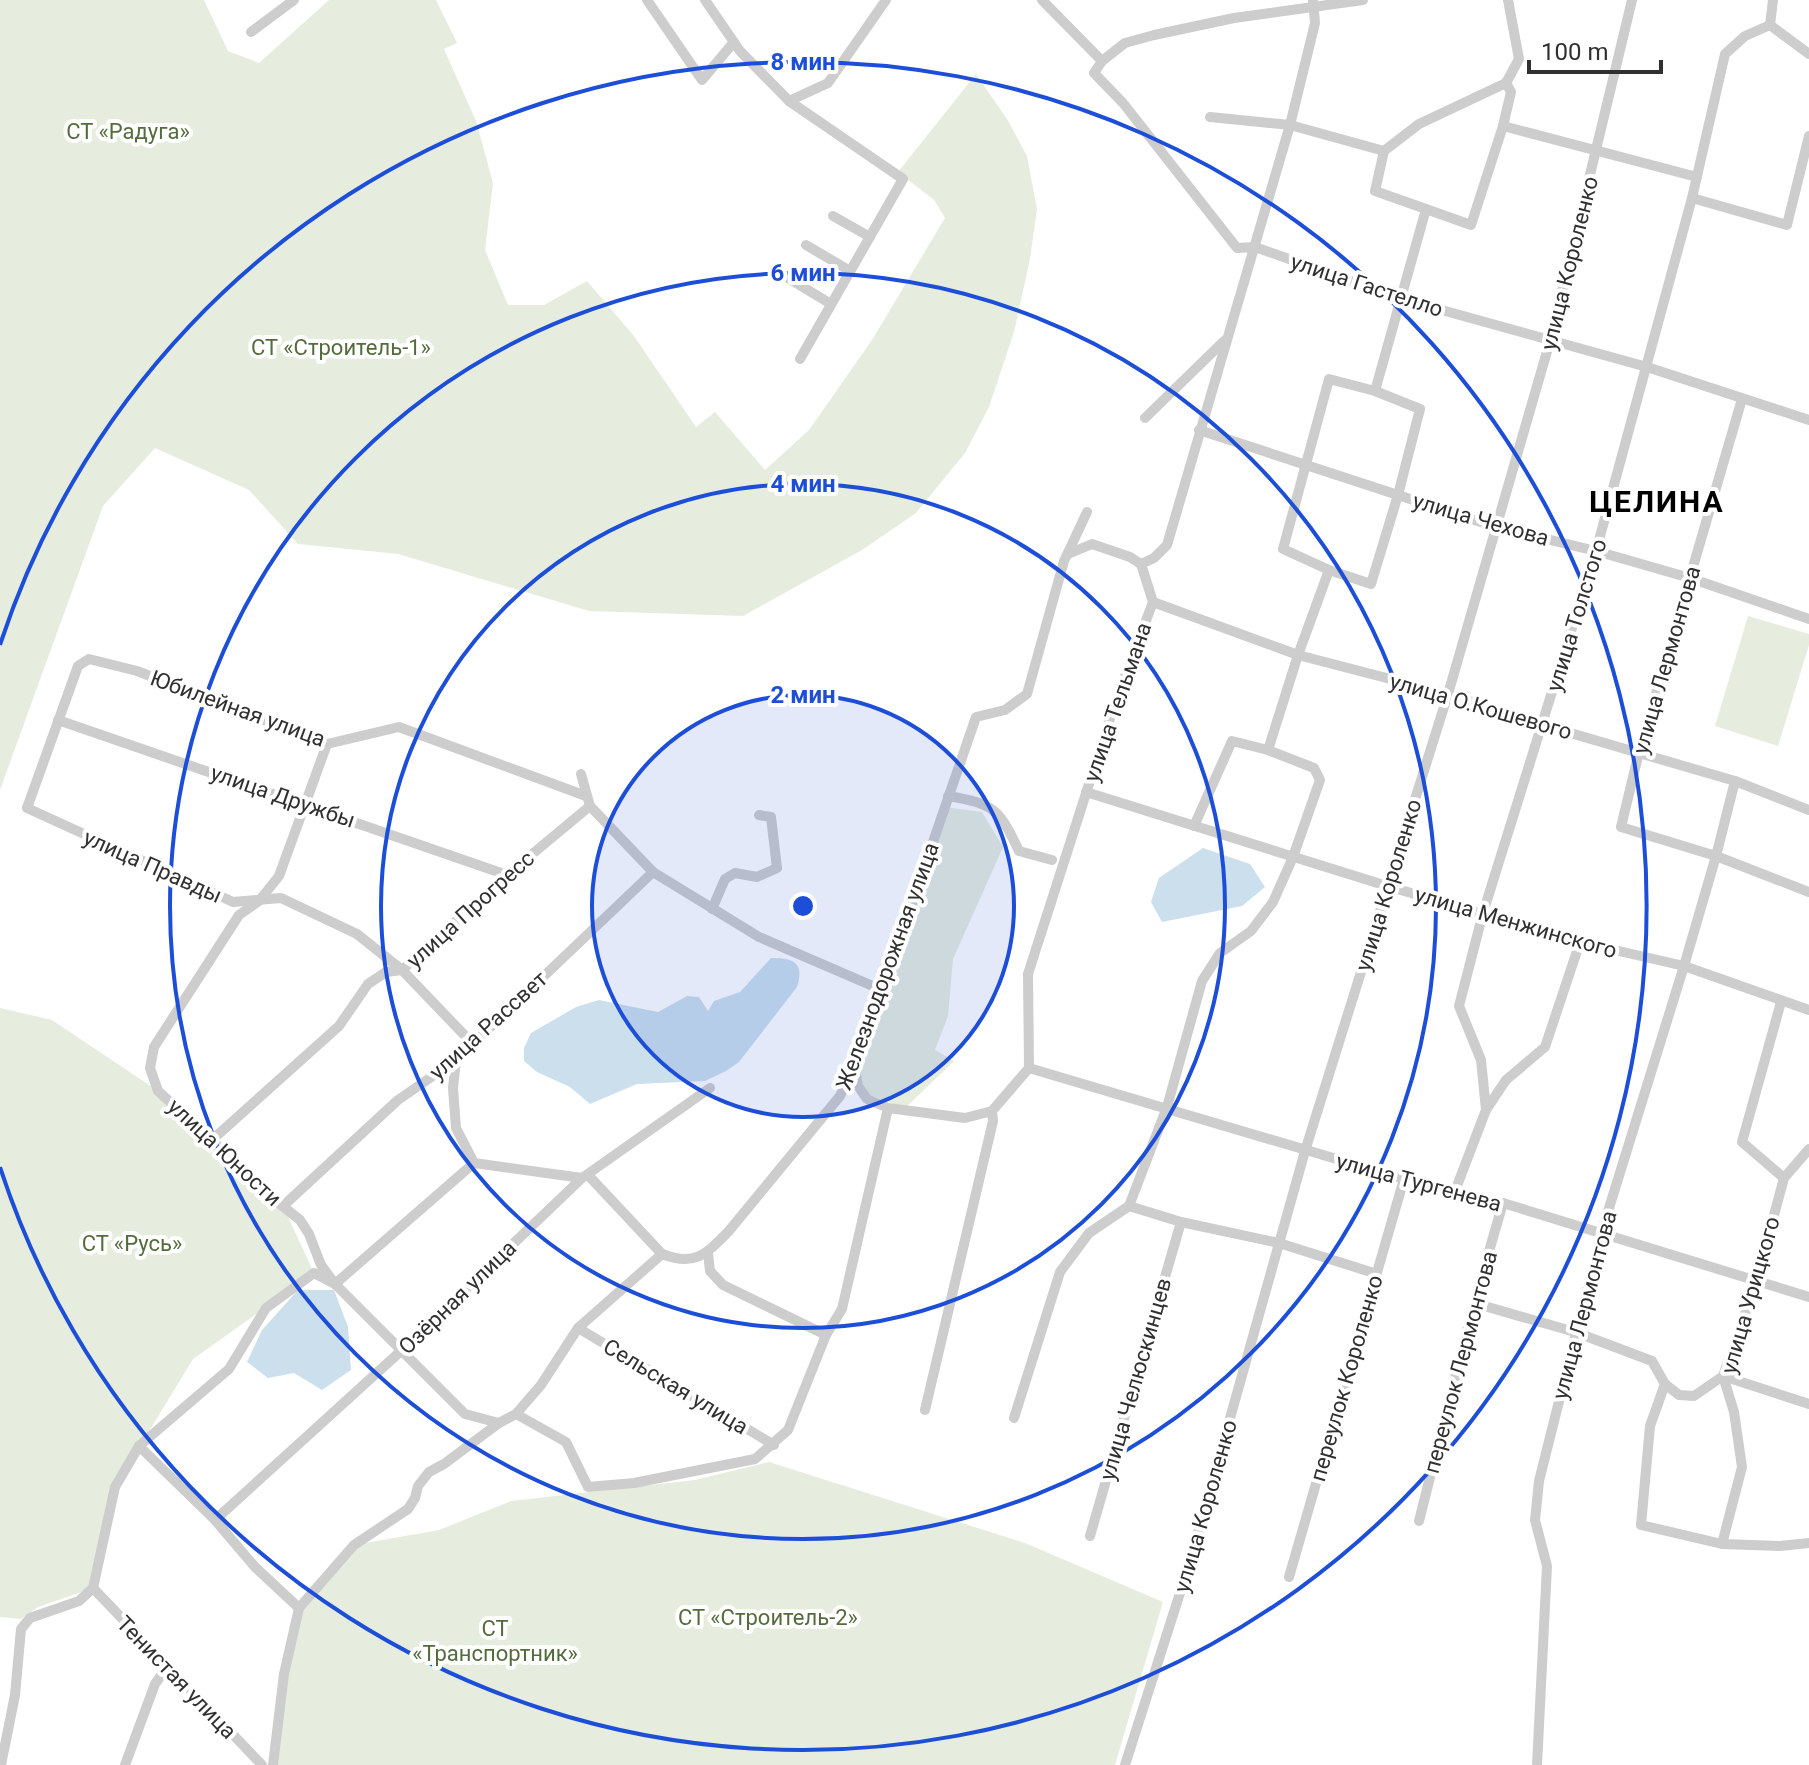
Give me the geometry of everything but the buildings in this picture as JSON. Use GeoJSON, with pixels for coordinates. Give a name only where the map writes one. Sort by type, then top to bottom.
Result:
{"type":"FeatureCollection","features":[{"type":"Feature","properties":{"kind":"street"},"geometry":{"type":"LineString","coordinates":[[251,32],[294,0]]}},
{"type":"Feature","properties":{"kind":"street"},"geometry":{"type":"LineString","coordinates":[[647,0],[702,80],[734,42]]}},
{"type":"Feature","properties":{"kind":"street"},"geometry":{"type":"LineString","coordinates":[[705,0],[734,42],[789,101],[903,179],[800,359]]}},
{"type":"Feature","properties":{"kind":"street"},"geometry":{"type":"LineString","coordinates":[[789,101],[828,83],[886,0]]}},
{"type":"Feature","properties":{"kind":"street","name":"улица Гастелло"},"geometry":{"type":"LineString","coordinates":[[1042,0],[1102,61],[1094,73],[1123,103],[1237,248],[1255,247],[1402,299],[1647,367],[1809,420]]}},
{"type":"Feature","properties":{"kind":"street"},"geometry":{"type":"LineString","coordinates":[[1102,61],[1125,43],[1154,35],[1313,4],[1363,0]]}},
{"type":"Feature","properties":{"kind":"street"},"geometry":{"type":"LineString","coordinates":[[1506,83],[1511,92],[1503,126],[1471,225],[1375,191],[1384,151],[1419,124],[1506,83],[1519,59],[1508,0]]}},
{"type":"Feature","properties":{"kind":"street","name":"улица Короленко"},"geometry":{"type":"LineString","coordinates":[[1125,1765],[1188,1568],[1305,1151],[1448,694],[1550,341],[1632,0]]}},
{"type":"Feature","properties":{"kind":"street"},"geometry":{"type":"LineString","coordinates":[[1773,0],[1770,25],[1809,54]]}},
{"type":"Feature","properties":{"kind":"street"},"geometry":{"type":"LineString","coordinates":[[1068,554],[1092,544],[1141,564],[1154,558],[1167,545],[1290,125],[1315,23],[1313,4]]}},
{"type":"Feature","properties":{"kind":"street","name":"улица Толстого"},"geometry":{"type":"LineString","coordinates":[[1486,1110],[1481,1060],[1459,1006],[1483,913],[1596,551],[1692,198],[1725,54],[1745,36],[1770,25]]}},
{"type":"Feature","properties":{"kind":"street"},"geometry":{"type":"LineString","coordinates":[[1210,117],[1290,125],[1384,151]]}},
{"type":"Feature","properties":{"kind":"street"},"geometry":{"type":"LineString","coordinates":[[1503,126],[1697,177]]}},
{"type":"Feature","properties":{"kind":"street"},"geometry":{"type":"LineString","coordinates":[[1692,198],[1787,225],[1809,136]]}},
{"type":"Feature","properties":{"kind":"street"},"geometry":{"type":"LineString","coordinates":[[1375,391],[1426,209]]}},
{"type":"Feature","properties":{"kind":"street"},"geometry":{"type":"LineString","coordinates":[[833,216],[870,237]]}},
{"type":"Feature","properties":{"kind":"street"},"geometry":{"type":"LineString","coordinates":[[806,245],[850,271]]}},
{"type":"Feature","properties":{"kind":"street"},"geometry":{"type":"LineString","coordinates":[[788,278],[831,304]]}},
{"type":"Feature","properties":{"kind":"street"},"geometry":{"type":"LineString","coordinates":[[1145,418],[1225,339]]}},
{"type":"Feature","properties":{"kind":"street"},"geometry":{"type":"LineString","coordinates":[[1329,379],[1375,391],[1420,409],[1371,584],[1329,570],[1283,549],[1329,379]]}},
{"type":"Feature","properties":{"kind":"street","name":"улица Лермонтова"},"geometry":{"type":"LineString","coordinates":[[1742,399],[1639,752],[1621,827],[1716,856],[1809,892]]}},
{"type":"Feature","properties":{"kind":"street","name":"улица Чехова"},"geometry":{"type":"LineString","coordinates":[[1199,430],[1496,527],[1690,578],[1809,619]]}},
{"type":"Feature","properties":{"kind":"street","name":"Железнодорожная улица"},"geometry":{"type":"LineString","coordinates":[[708,1253],[840,1096],[882,990],[976,717],[1005,710],[1027,694],[1068,554],[1087,512]]}},
{"type":"Feature","properties":{"kind":"street","name":"улица Тельмана"},"geometry":{"type":"LineString","coordinates":[[1029,1068],[1028,974],[1115,703],[1153,602],[1141,564]]}},
{"type":"Feature","properties":{"kind":"street"},"geometry":{"type":"LineString","coordinates":[[1268,750],[1329,570]]}},
{"type":"Feature","properties":{"kind":"street","name":"улица О.Кошевого"},"geometry":{"type":"LineString","coordinates":[[1153,602],[1298,655],[1448,694],[1735,781],[1809,810]]}},
{"type":"Feature","properties":{"kind":"street","name":"Юбилейная улица"},"geometry":{"type":"LineString","coordinates":[[27,808],[78,666],[89,659],[137,671],[327,744],[399,727],[588,801]]}},
{"type":"Feature","properties":{"kind":"street","name":"улица Дружбы"},"geometry":{"type":"LineString","coordinates":[[58,720],[507,875]]}},
{"type":"Feature","properties":{"kind":"street"},"geometry":{"type":"LineString","coordinates":[[1014,1418],[1060,1272],[1089,1233],[1129,1206],[1167,1107],[1202,981],[1220,953],[1251,931],[1273,902],[1293,857],[1320,780],[1314,768],[1268,750],[1232,741],[1194,826]]}},
{"type":"Feature","properties":{"kind":"street","name":"улица Юности"},"geometry":{"type":"LineString","coordinates":[[327,744],[279,876],[259,901],[239,915],[154,1047],[150,1068],[158,1091],[304,1227],[321,1265],[335,1284],[465,1414],[499,1423]]}},
{"type":"Feature","properties":{"kind":"street"},"geometry":{"type":"LineString","coordinates":[[581,774],[588,801],[653,872],[759,937],[882,990]]}},
{"type":"Feature","properties":{"kind":"street","name":"улица Лермонтова"},"geometry":{"type":"LineString","coordinates":[[1537,1765],[1547,1566],[1535,1520],[1539,1481],[1601,1234],[1684,966],[1735,781]]}},
{"type":"Feature","properties":{"kind":"street","name":"улица Менжинского"},"geometry":{"type":"LineString","coordinates":[[1086,792],[1387,886],[1580,942],[1684,966],[1809,1010]]}},
{"type":"Feature","properties":{"kind":"street"},"geometry":{"type":"LineString","coordinates":[[948,796],[980,802],[1004,820],[1019,851],[1052,860]]}},
{"type":"Feature","properties":{"kind":"street","name":"улица Прогресс"},"geometry":{"type":"LineString","coordinates":[[212,1140],[339,1026],[368,984],[386,972],[402,970],[588,801]]}},
{"type":"Feature","properties":{"kind":"street","name":"улица Правды"},"geometry":{"type":"LineString","coordinates":[[27,808],[233,902],[281,898],[357,934],[402,970],[472,1043]]}},
{"type":"Feature","properties":{"kind":"street"},"geometry":{"type":"LineString","coordinates":[[712,909],[725,879],[735,873],[757,877],[777,868],[771,817],[759,815]]}},
{"type":"Feature","properties":{"kind":"street","name":"улица Рассвет"},"geometry":{"type":"LineString","coordinates":[[283,1206],[398,1100],[456,1060],[653,872]]}},
{"type":"Feature","properties":{"kind":"street","name":"улица Толстого"},"geometry":{"type":"LineString","coordinates":[[1455,1191],[1486,1110],[1506,1080],[1545,1047],[1580,942]]}},
{"type":"Feature","properties":{"kind":"street"},"geometry":{"type":"LineString","coordinates":[[1781,1002],[1742,1142],[1784,1178]]}},
{"type":"Feature","properties":{"kind":"street"},"geometry":{"type":"LineString","coordinates":[[456,1060],[453,1088],[456,1128],[474,1163]]}},
{"type":"Feature","properties":{"kind":"street"},"geometry":{"type":"LineString","coordinates":[[854,1066],[858,1086],[867,1099],[888,1108],[965,1118],[992,1111],[1029,1068]]}},
{"type":"Feature","properties":{"kind":"street","name":"улица Тургенева"},"geometry":{"type":"LineString","coordinates":[[1029,1068],[1305,1151],[1503,1203],[1809,1297]]}},
{"type":"Feature","properties":{"kind":"street","name":"Озёрная улица"},"geometry":{"type":"LineString","coordinates":[[215,1520],[402,1350],[585,1177],[710,1088]]}},
{"type":"Feature","properties":{"kind":"street"},"geometry":{"type":"LineString","coordinates":[[516,1414],[566,1442],[588,1487],[634,1483],[755,1459],[774,1445],[794,1419],[826,1335],[842,1309],[888,1108]]}},
{"type":"Feature","properties":{"kind":"street"},"geometry":{"type":"LineString","coordinates":[[925,1410],[993,1121],[992,1111]]}},
{"type":"Feature","properties":{"kind":"street","name":"улица Урицкого"},"geometry":{"type":"LineString","coordinates":[[1722,1544],[1742,1467],[1734,1412],[1723,1376],[1756,1282],[1784,1178],[1809,1149]]}},
{"type":"Feature","properties":{"kind":"street"},"geometry":{"type":"LineString","coordinates":[[1,1765],[15,1695],[21,1629],[30,1618],[79,1601],[93,1588],[115,1487],[139,1446],[229,1369],[266,1308],[314,1273],[335,1284],[474,1163],[585,1177],[662,1254],[676,1260],[693,1260],[708,1253],[710,1271],[723,1285],[826,1335]]}},
{"type":"Feature","properties":{"kind":"street","name":"переулок Короленко"},"geometry":{"type":"LineString","coordinates":[[1289,1577],[1404,1179]]}},
{"type":"Feature","properties":{"kind":"street","name":"переулок Лермонтова"},"geometry":{"type":"LineString","coordinates":[[1419,1521],[1474,1303],[1503,1203]]}},
{"type":"Feature","properties":{"kind":"street"},"geometry":{"type":"LineString","coordinates":[[1129,1206],[1181,1222],[1279,1243],[1377,1274]]}},
{"type":"Feature","properties":{"kind":"street","name":"улица Челюскинцев"},"geometry":{"type":"LineString","coordinates":[[1090,1536],[1181,1222]]}},
{"type":"Feature","properties":{"kind":"street"},"geometry":{"type":"LineString","coordinates":[[273,1765],[284,1674],[299,1608],[354,1545],[408,1509],[418,1486],[429,1472],[516,1414],[541,1385],[578,1328],[662,1254]]}},
{"type":"Feature","properties":{"kind":"street"},"geometry":{"type":"LineString","coordinates":[[1474,1303],[1575,1332],[1652,1361],[1665,1384],[1679,1395],[1694,1396],[1723,1376],[1809,1404]]}},
{"type":"Feature","properties":{"kind":"street","name":"Сельская улица"},"geometry":{"type":"LineString","coordinates":[[578,1328],[774,1445]]}},
{"type":"Feature","properties":{"kind":"street"},"geometry":{"type":"LineString","coordinates":[[1665,1384],[1650,1426],[1641,1525],[1722,1544],[1780,1546],[1809,1543]]}},
{"type":"Feature","properties":{"kind":"street"},"geometry":{"type":"LineString","coordinates":[[139,1446],[215,1520],[255,1567],[299,1608]]}},
{"type":"Feature","properties":{"kind":"street","name":"Тенистая улица"},"geometry":{"type":"LineString","coordinates":[[93,1588],[262,1765]]}},
{"type":"Feature","properties":{"kind":"street"},"geometry":{"type":"LineString","coordinates":[[125,1765],[155,1684],[167,1667]]}},
{"type":"Feature","properties":{"kind":"green space"},"geometry":{"type":"Polygon","coordinates":[[[0,0],[204,0],[228,51],[259,63],[329,0],[436,0],[457,43],[444,49],[476,121],[493,183],[485,250],[508,305],[544,305],[587,281],[634,336],[696,427],[715,412],[765,470],[809,430],[872,340],[945,218],[934,200],[898,172],[976,74],[1007,119],[1027,156],[1037,209],[1014,332],[989,407],[965,453],[916,513],[862,550],[743,616],[589,611],[398,554],[298,544],[249,490],[155,448],[103,506],[0,790],[0,0]]]}},
{"type":"Feature","properties":{"kind":"green space"},"geometry":{"type":"Polygon","coordinates":[[[1748,616],[1809,634],[1809,645],[1778,746],[1715,726],[1748,616]]]}},
{"type":"Feature","properties":{"kind":"green space"},"geometry":{"type":"Polygon","coordinates":[[[944,807],[982,812],[1003,847],[953,959],[948,1016],[935,1050],[954,1061],[905,1108],[865,1093],[854,1066],[944,807]]]}},
{"type":"Feature","properties":{"kind":"green space","name":"СТ «Русь»"},"geometry":{"type":"Polygon","coordinates":[[[0,1008],[52,1020],[158,1091],[283,1206],[314,1273],[193,1359],[115,1487],[93,1588],[38,1607],[21,1619],[0,1617],[0,1008]]]}},
{"type":"Feature","properties":{"kind":"green space","name":"СТ «Строитель-2»"},"geometry":{"type":"Polygon","coordinates":[[[769,1462],[1025,1543],[1163,1602],[1115,1765],[277,1765],[284,1674],[299,1608],[354,1545],[439,1530],[511,1501],[695,1480],[769,1462]]]}},
{"type":"Feature","properties":{"kind":"water"},"geometry":{"type":"Polygon","coordinates":[[[1203,848],[1250,864],[1265,887],[1242,906],[1162,922],[1151,902],[1159,878],[1203,848]]]}},
{"type":"Feature","properties":{"kind":"water"},"geometry":{"type":"Polygon","coordinates":[[[771,958],[795,963],[799,972],[797,987],[739,1062],[705,1081],[637,1084],[590,1104],[570,1087],[537,1072],[524,1061],[524,1048],[531,1033],[576,1007],[599,1000],[658,1012],[687,996],[699,997],[708,1011],[714,1001],[740,992],[771,958]]]}},
{"type":"Feature","properties":{"kind":"water"},"geometry":{"type":"Polygon","coordinates":[[[298,1290],[334,1290],[348,1327],[351,1370],[322,1390],[294,1373],[268,1378],[247,1362],[262,1330],[298,1290]]]}},
{"type":"Feature","properties":{"kind":"district","name":"ЦЕЛИНА"},"geometry":{"type":"Point","coordinates":[1657,502]}},
{"type":"Feature","properties":{"kind":"park label","name":"СТ «Радуга»"},"geometry":{"type":"Point","coordinates":[128,131]}},
{"type":"Feature","properties":{"kind":"park label","name":"СТ «Строитель-1»"},"geometry":{"type":"Point","coordinates":[341,347]}},
{"type":"Feature","properties":{"kind":"park label","name":"СТ «Транспортник»"},"geometry":{"type":"Point","coordinates":[495,1640]}}]}
